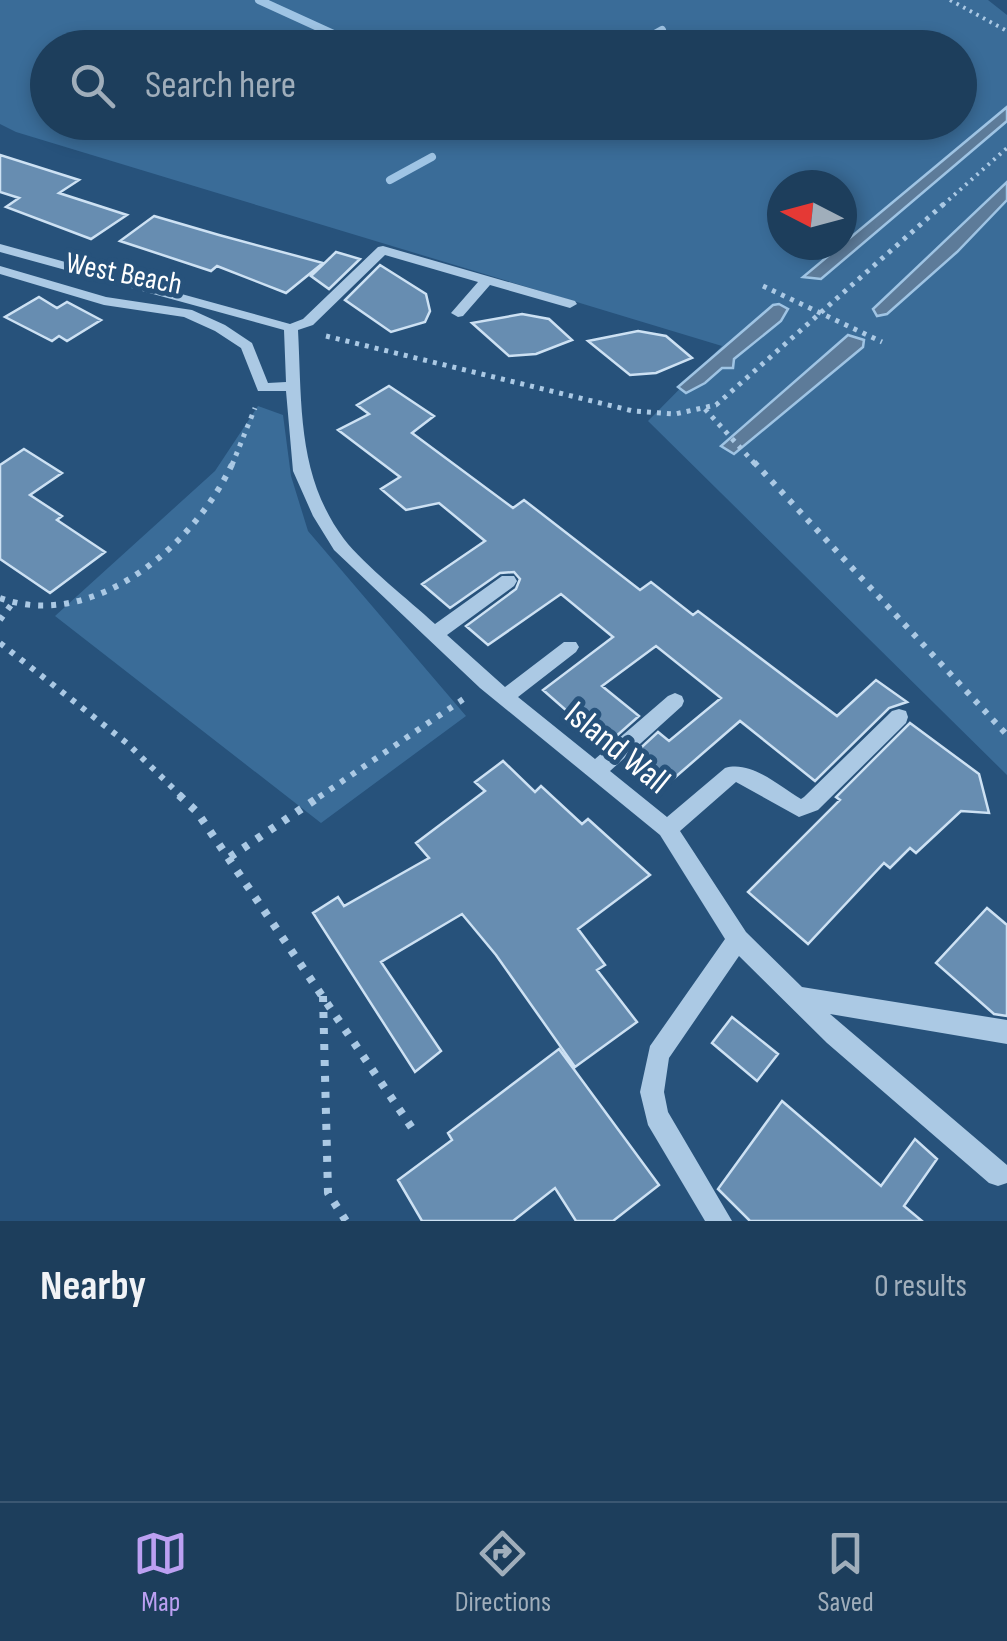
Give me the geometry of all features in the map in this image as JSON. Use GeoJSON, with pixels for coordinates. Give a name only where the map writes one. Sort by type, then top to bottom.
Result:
{"type":"FeatureCollection","features":[{"type":"Feature","properties":{"kind":"street"},"geometry":{"type":"LineString","coordinates":[[0,248],[291,328],[308,322],[382,250],[570,304]]}},
{"type":"Feature","properties":{"kind":"street","name":"West Beach"},"geometry":{"type":"LineString","coordinates":[[0,270],[104,301],[187,312],[247,346],[264,388]]}},
{"type":"Feature","properties":{"kind":"street"},"geometry":{"type":"LineString","coordinates":[[458,314],[487,280]]}},
{"type":"Feature","properties":{"kind":"street","name":"Island Wall"},"geometry":{"type":"LineString","coordinates":[[291,328],[301,471],[321,516],[351,557],[487,683],[667,829],[738,939],[835,1036],[998,1174]]}},
{"type":"Feature","properties":{"kind":"street"},"geometry":{"type":"LineString","coordinates":[[264,388],[293,386]]}},
{"type":"Feature","properties":{"kind":"street"},"geometry":{"type":"LineString","coordinates":[[433,635],[508,582]]}},
{"type":"Feature","properties":{"kind":"street"},"geometry":{"type":"LineString","coordinates":[[504,697],[570,646]]}},
{"type":"Feature","properties":{"kind":"street"},"geometry":{"type":"LineString","coordinates":[[596,771],[675,701]]}},
{"type":"Feature","properties":{"kind":"street"},"geometry":{"type":"LineString","coordinates":[[667,829],[732,774],[742,774],[799,808],[811,804],[899,717]]}},
{"type":"Feature","properties":{"kind":"street"},"geometry":{"type":"LineString","coordinates":[[720,1221],[657,1116],[652,1092],[658,1054],[738,939]]}},
{"type":"Feature","properties":{"kind":"street"},"geometry":{"type":"LineString","coordinates":[[797,997],[1007,1032]]}},
{"type":"Feature","properties":{"kind":"path"},"geometry":{"type":"LineString","coordinates":[[950,0],[1007,31]]}},
{"type":"Feature","properties":{"kind":"path"},"geometry":{"type":"LineString","coordinates":[[291,328],[633,410],[666,416],[705,409],[716,405],[1007,148]]}},
{"type":"Feature","properties":{"kind":"path"},"geometry":{"type":"LineString","coordinates":[[763,286],[882,342]]}},
{"type":"Feature","properties":{"kind":"path"},"geometry":{"type":"LineString","coordinates":[[0,598],[11,605],[52,608],[73,602],[138,571],[180,541],[201,518],[233,468],[264,388]]}},
{"type":"Feature","properties":{"kind":"path"},"geometry":{"type":"LineString","coordinates":[[705,409],[1007,735]]}},
{"type":"Feature","properties":{"kind":"path"},"geometry":{"type":"LineString","coordinates":[[0,620],[11,605]]}},
{"type":"Feature","properties":{"kind":"path"},"geometry":{"type":"LineString","coordinates":[[0,643],[128,744],[197,812],[412,1128]]}},
{"type":"Feature","properties":{"kind":"path"},"geometry":{"type":"LineString","coordinates":[[230,857],[487,683]]}},
{"type":"Feature","properties":{"kind":"path"},"geometry":{"type":"LineString","coordinates":[[323,995],[328,1193],[346,1221]]}},
{"type":"Feature","properties":{"kind":"shaded area"},"geometry":{"type":"Polygon","coordinates":[[[0,0],[988,0],[1007,15],[1007,775],[648,421],[722,346],[42,140],[977,140],[977,30],[30,30],[30,136],[0,124],[0,0]]]}},
{"type":"Feature","properties":{"kind":"shaded area"},"geometry":{"type":"Polygon","coordinates":[[[1007,107],[1007,121],[857,248],[857,232],[967,140],[977,140],[977,132],[1007,107]]]}},
{"type":"Feature","properties":{"kind":"shaded area"},"geometry":{"type":"Polygon","coordinates":[[[1007,182],[1007,200],[957,252],[887,314],[877,316],[873,309],[1007,182]]]}},
{"type":"Feature","properties":{"kind":"shaded area"},"geometry":{"type":"Polygon","coordinates":[[[823,260],[843,260],[821,279],[803,277],[823,260]]]}},
{"type":"Feature","properties":{"kind":"shaded area"},"geometry":{"type":"Polygon","coordinates":[[[773,305],[788,309],[781,321],[734,359],[733,368],[722,368],[686,393],[678,387],[773,305]]]}},
{"type":"Feature","properties":{"kind":"shaded area"},"geometry":{"type":"Polygon","coordinates":[[[848,335],[864,340],[863,347],[734,454],[721,446],[848,335]]]}},
{"type":"Feature","properties":{"kind":"shaded area"},"geometry":{"type":"Polygon","coordinates":[[[258,406],[283,415],[291,476],[308,531],[466,716],[321,823],[55,616],[215,471],[258,406]]]}},
{"type":"Feature","properties":{"kind":"building"},"geometry":{"type":"Polygon","coordinates":[[[0,155],[79,180],[59,193],[127,215],[91,239],[6,207],[19,198],[0,192],[0,155]]]}},
{"type":"Feature","properties":{"kind":"building"},"geometry":{"type":"Polygon","coordinates":[[[154,216],[323,263],[286,293],[217,266],[211,271],[120,241],[154,216]]]}},
{"type":"Feature","properties":{"kind":"building"},"geometry":{"type":"Polygon","coordinates":[[[336,252],[360,259],[329,289],[311,276],[336,252]]]}},
{"type":"Feature","properties":{"kind":"building"},"geometry":{"type":"Polygon","coordinates":[[[380,265],[426,294],[430,311],[425,322],[391,332],[345,300],[380,265]]]}},
{"type":"Feature","properties":{"kind":"building"},"geometry":{"type":"Polygon","coordinates":[[[39,297],[57,308],[67,302],[101,320],[67,341],[59,336],[52,341],[5,317],[39,297]]]}},
{"type":"Feature","properties":{"kind":"building"},"geometry":{"type":"Polygon","coordinates":[[[522,314],[549,319],[572,340],[536,354],[509,356],[472,323],[522,314]]]}},
{"type":"Feature","properties":{"kind":"building"},"geometry":{"type":"Polygon","coordinates":[[[638,331],[666,336],[692,358],[656,373],[630,375],[588,341],[638,331]]]}},
{"type":"Feature","properties":{"kind":"building"},"geometry":{"type":"Polygon","coordinates":[[[389,386],[434,416],[412,433],[513,508],[524,500],[640,590],[651,582],[693,615],[698,611],[837,716],[876,680],[907,702],[889,708],[815,781],[740,721],[665,786],[632,756],[658,732],[669,741],[721,698],[656,646],[602,686],[639,716],[613,739],[576,707],[568,712],[543,690],[613,637],[561,594],[488,645],[466,626],[516,589],[520,579],[514,572],[500,573],[450,608],[422,584],[485,541],[439,503],[406,510],[381,489],[400,477],[338,430],[369,414],[357,405],[389,386]]]}},
{"type":"Feature","properties":{"kind":"building"},"geometry":{"type":"Polygon","coordinates":[[[24,449],[62,473],[30,495],[62,516],[57,520],[105,552],[50,593],[0,559],[0,465],[24,449]]]}},
{"type":"Feature","properties":{"kind":"building"},"geometry":{"type":"Polygon","coordinates":[[[910,723],[979,774],[989,813],[961,811],[916,853],[910,848],[890,868],[884,863],[808,944],[748,892],[910,723]]]}},
{"type":"Feature","properties":{"kind":"building"},"geometry":{"type":"Polygon","coordinates":[[[503,761],[535,792],[541,786],[582,824],[588,819],[650,875],[578,929],[605,965],[597,970],[637,1022],[575,1067],[462,914],[381,962],[441,1051],[415,1072],[313,913],[338,897],[344,906],[429,858],[416,843],[485,791],[475,782],[503,761]]]}},
{"type":"Feature","properties":{"kind":"building"},"geometry":{"type":"Polygon","coordinates":[[[987,908],[1007,925],[1007,1016],[994,1014],[936,963],[987,908]]]}},
{"type":"Feature","properties":{"kind":"building"},"geometry":{"type":"Polygon","coordinates":[[[732,1017],[778,1054],[757,1081],[712,1043],[732,1017]]]}},
{"type":"Feature","properties":{"kind":"building"},"geometry":{"type":"Polygon","coordinates":[[[559,1049],[659,1185],[613,1221],[576,1221],[555,1188],[513,1221],[422,1221],[398,1180],[452,1140],[448,1133],[559,1049]]]}},
{"type":"Feature","properties":{"kind":"building"},"geometry":{"type":"Polygon","coordinates":[[[782,1101],[881,1186],[915,1139],[937,1159],[904,1206],[922,1221],[750,1221],[718,1189],[782,1101]]]}},
{"type":"Feature","properties":{"kind":"waterway"},"geometry":{"type":"LineString","coordinates":[[259,0],[325,30]]}},
{"type":"Feature","properties":{"kind":"waterway"},"geometry":{"type":"LineString","coordinates":[[390,180],[432,157]]}}]}
